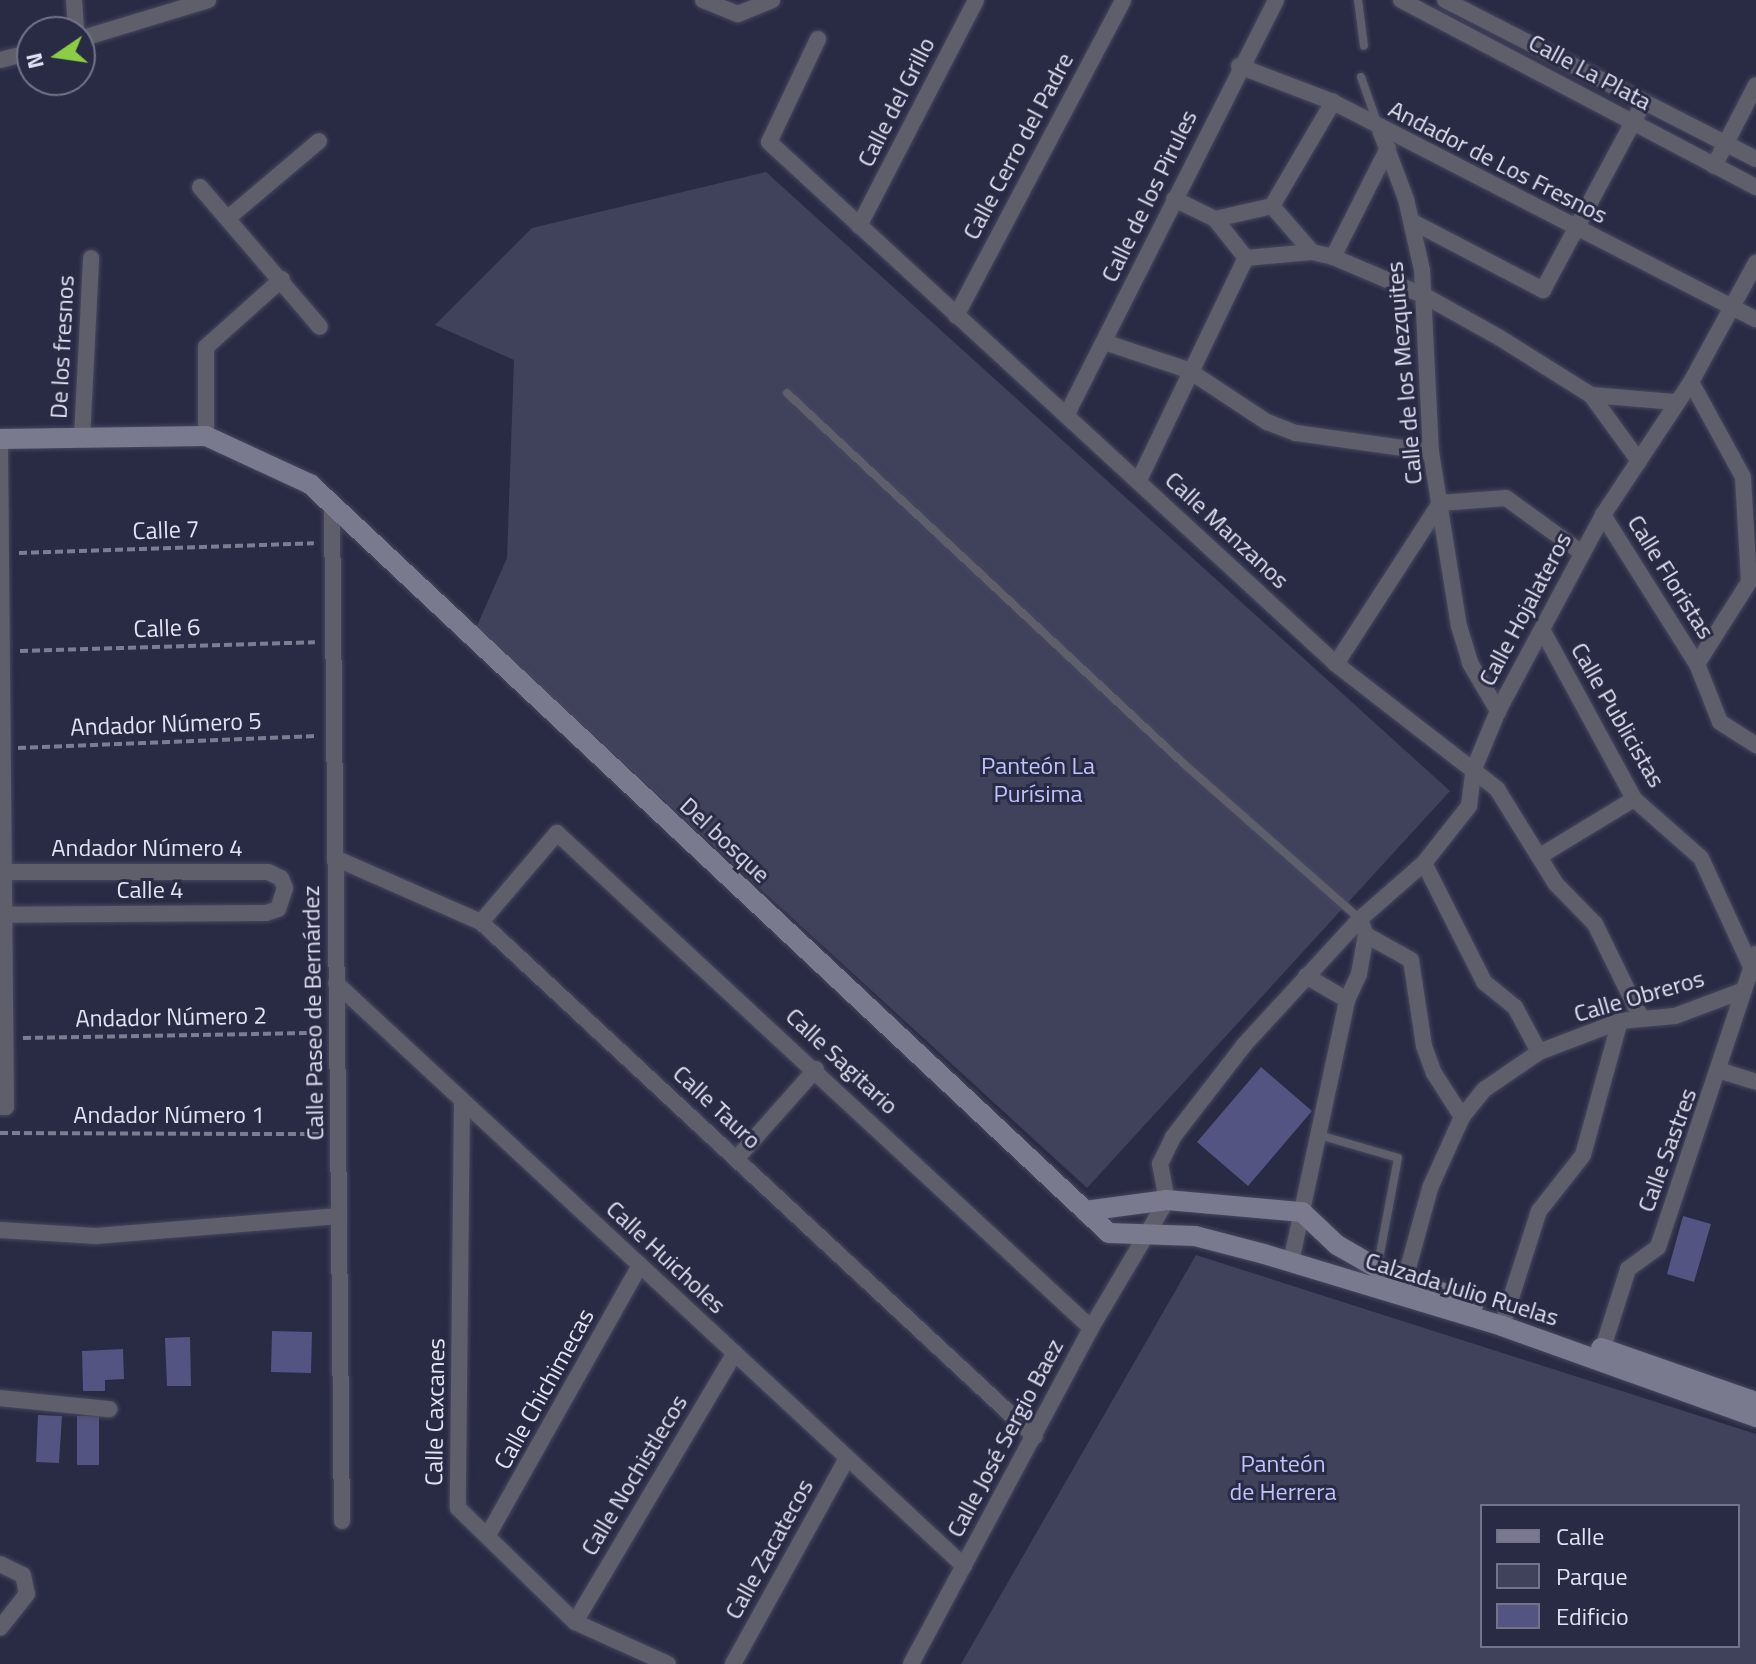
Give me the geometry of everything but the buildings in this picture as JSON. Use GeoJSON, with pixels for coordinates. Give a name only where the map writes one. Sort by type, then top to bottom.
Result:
{"type":"FeatureCollection","features":[{"type":"Feature","properties":{"kind":"main road"},"geometry":{"type":"LineString","coordinates":[[0,439],[206,436]]}},
{"type":"Feature","properties":{"kind":"main road","name":"Del bosque"},"geometry":{"type":"LineString","coordinates":[[206,436],[310,484],[1085,1211],[1118,1237],[1147,1238]]}},
{"type":"Feature","properties":{"kind":"main road"},"geometry":{"type":"LineString","coordinates":[[1085,1211],[1167,1200],[1302,1212]]}},
{"type":"Feature","properties":{"kind":"main road","name":"Calzada Julio Ruelas"},"geometry":{"type":"LineString","coordinates":[[1302,1212],[1374,1278]]}},
{"type":"Feature","properties":{"kind":"main road","name":"Calzada Julio Ruelas"},"geometry":{"type":"LineString","coordinates":[[1147,1238],[1195,1236],[1291,1262],[1374,1278],[1600,1354],[1756,1402]]}},
{"type":"Feature","properties":{"kind":"main road","name":"Calzada Julio Ruelas"},"geometry":{"type":"LineString","coordinates":[[1600,1354],[1756,1417]]}},
{"type":"Feature","properties":{"kind":"street"},"geometry":{"type":"LineString","coordinates":[[96,34],[208,0]]}},
{"type":"Feature","properties":{"kind":"street"},"geometry":{"type":"LineString","coordinates":[[703,0],[738,14],[772,0]]}},
{"type":"Feature","properties":{"kind":"street","name":"Calle del Grillo"},"geometry":{"type":"LineString","coordinates":[[859,226],[976,0]]}},
{"type":"Feature","properties":{"kind":"street","name":"Calle Cerro del Padre"},"geometry":{"type":"LineString","coordinates":[[956,316],[1123,0]]}},
{"type":"Feature","properties":{"kind":"street","name":"Calle de los Pirules"},"geometry":{"type":"LineString","coordinates":[[1067,414],[1239,66],[1276,0]]}},
{"type":"Feature","properties":{"kind":"street","name":"Calle La Plata"},"geometry":{"type":"LineString","coordinates":[[1401,0],[1756,187]]}},
{"type":"Feature","properties":{"kind":"street","name":"Calle La Plata"},"geometry":{"type":"LineString","coordinates":[[1445,0],[1642,105],[1756,159]]}},
{"type":"Feature","properties":{"kind":"street"},"geometry":{"type":"LineString","coordinates":[[1465,32],[1483,0]]}},
{"type":"Feature","properties":{"kind":"street","name":"Calle Manzanos"},"geometry":{"type":"LineString","coordinates":[[818,39],[769,142],[1336,664],[1497,789],[1556,884],[1595,924],[1641,1018]]}},
{"type":"Feature","properties":{"kind":"street","name":"Andador de Los Fresnos"},"geometry":{"type":"LineString","coordinates":[[1239,66],[1333,102],[1380,130],[1577,228],[1730,310],[1756,319]]}},
{"type":"Feature","properties":{"kind":"street"},"geometry":{"type":"LineString","coordinates":[[1714,166],[1756,85]]}},
{"type":"Feature","properties":{"kind":"street"},"geometry":{"type":"LineString","coordinates":[[1215,219],[1272,206],[1333,102]]}},
{"type":"Feature","properties":{"kind":"street"},"geometry":{"type":"LineString","coordinates":[[1413,222],[1543,290],[1642,105]]}},
{"type":"Feature","properties":{"kind":"street","name":"Calle de los Mezquites"},"geometry":{"type":"LineString","coordinates":[[1380,130],[1413,222],[1425,296],[1431,452],[1470,663],[1498,711]]}},
{"type":"Feature","properties":{"kind":"street"},"geometry":{"type":"LineString","coordinates":[[228,218],[319,141]]}},
{"type":"Feature","properties":{"kind":"street"},"geometry":{"type":"LineString","coordinates":[[1333,257],[1388,148]]}},
{"type":"Feature","properties":{"kind":"street"},"geometry":{"type":"LineString","coordinates":[[200,187],[320,327]]}},
{"type":"Feature","properties":{"kind":"street"},"geometry":{"type":"LineString","coordinates":[[1174,199],[1215,219],[1246,258]]}},
{"type":"Feature","properties":{"kind":"street"},"geometry":{"type":"LineString","coordinates":[[1272,206],[1312,252]]}},
{"type":"Feature","properties":{"kind":"street"},"geometry":{"type":"LineString","coordinates":[[1246,258],[1312,252],[1333,257],[1425,296],[1591,395],[1639,461]]}},
{"type":"Feature","properties":{"kind":"street","name":"De los fresnos"},"geometry":{"type":"LineString","coordinates":[[82,438],[91,258]]}},
{"type":"Feature","properties":{"kind":"street"},"geometry":{"type":"LineString","coordinates":[[1139,480],[1188,370],[1246,258]]}},
{"type":"Feature","properties":{"kind":"street","name":"Calle Hojalateros"},"geometry":{"type":"LineString","coordinates":[[1167,1200],[1160,1164],[1173,1137],[1244,1045],[1306,976],[1363,927],[1424,863],[1469,806],[1473,771],[1498,711],[1544,633],[1603,515],[1674,402],[1691,382],[1756,263]]}},
{"type":"Feature","properties":{"kind":"street"},"geometry":{"type":"LineString","coordinates":[[206,436],[206,347],[282,279]]}},
{"type":"Feature","properties":{"kind":"street"},"geometry":{"type":"LineString","coordinates":[[1104,342],[1188,370],[1267,422],[1296,433],[1431,452]]}},
{"type":"Feature","properties":{"kind":"street"},"geometry":{"type":"LineString","coordinates":[[1691,382],[1743,477],[1749,582],[1697,664]]}},
{"type":"Feature","properties":{"kind":"street"},"geometry":{"type":"LineString","coordinates":[[1591,395],[1674,402]]}},
{"type":"Feature","properties":{"kind":"street"},"geometry":{"type":"LineString","coordinates":[[0,447],[6,1107],[0,1107]]}},
{"type":"Feature","properties":{"kind":"street"},"geometry":{"type":"LineString","coordinates":[[1336,664],[1440,503],[1506,498],[1582,553]]}},
{"type":"Feature","properties":{"kind":"street","name":"Calle Paseo de Bernárdez"},"geometry":{"type":"LineString","coordinates":[[332,505],[342,1521]]}},
{"type":"Feature","properties":{"kind":"street","name":"Calle Floristas"},"geometry":{"type":"LineString","coordinates":[[1603,515],[1697,664],[1720,722],[1756,745]]}},
{"type":"Feature","properties":{"kind":"street","name":"Calle Publicistas"},"geometry":{"type":"LineString","coordinates":[[1544,633],[1634,799],[1701,858],[1753,973]]}},
{"type":"Feature","properties":{"kind":"street"},"geometry":{"type":"LineString","coordinates":[[1540,856],[1634,799]]}},
{"type":"Feature","properties":{"kind":"street","name":"Calle Sagitario"},"geometry":{"type":"LineString","coordinates":[[481,922],[557,833],[816,1069],[1091,1328]]}},
{"type":"Feature","properties":{"kind":"street","name":"Calle Tauro"},"geometry":{"type":"LineString","coordinates":[[335,858],[481,922],[1035,1437]]}},
{"type":"Feature","properties":{"kind":"street"},"geometry":{"type":"LineString","coordinates":[[1424,863],[1484,982],[1515,1007],[1539,1052]]}},
{"type":"Feature","properties":{"kind":"street","name":"Andador Número 4"},"geometry":{"type":"LineString","coordinates":[[2,872],[268,872],[281,878],[285,888]]}},
{"type":"Feature","properties":{"kind":"street","name":"Calle 4"},"geometry":{"type":"LineString","coordinates":[[2,915],[266,913],[278,909],[285,888]]}},
{"type":"Feature","properties":{"kind":"street"},"geometry":{"type":"LineString","coordinates":[[1291,1262],[1347,1000],[1359,974],[1363,927],[1411,960],[1424,1046],[1434,1073],[1462,1117]]}},
{"type":"Feature","properties":{"kind":"street","name":"Calle Sastres"},"geometry":{"type":"LineString","coordinates":[[1600,1354],[1628,1269],[1658,1247],[1721,1071],[1742,991],[1753,973],[1756,954]]}},
{"type":"Feature","properties":{"kind":"street"},"geometry":{"type":"LineString","coordinates":[[1306,976],[1347,1000]]}},
{"type":"Feature","properties":{"kind":"street","name":"Calle Huicholes"},"geometry":{"type":"LineString","coordinates":[[336,983],[964,1566]]}},
{"type":"Feature","properties":{"kind":"street","name":"Calle Obreros"},"geometry":{"type":"LineString","coordinates":[[1402,1289],[1430,1188],[1462,1117],[1485,1089],[1539,1052],[1620,1021],[1675,1016],[1742,991]]}},
{"type":"Feature","properties":{"kind":"street"},"geometry":{"type":"LineString","coordinates":[[1503,1320],[1539,1211],[1583,1155],[1620,1021]]}},
{"type":"Feature","properties":{"kind":"street"},"geometry":{"type":"LineString","coordinates":[[737,1158],[816,1069]]}},
{"type":"Feature","properties":{"kind":"street"},"geometry":{"type":"LineString","coordinates":[[1721,1071],[1756,1082]]}},
{"type":"Feature","properties":{"kind":"street","name":"Calle Caxcanes"},"geometry":{"type":"LineString","coordinates":[[462,1100],[458,1508],[575,1622],[668,1664]]}},
{"type":"Feature","properties":{"kind":"street"},"geometry":{"type":"LineString","coordinates":[[1147,1238],[1167,1200]]}},
{"type":"Feature","properties":{"kind":"street"},"geometry":{"type":"LineString","coordinates":[[0,1230],[96,1236],[339,1216]]}},
{"type":"Feature","properties":{"kind":"street","name":"Calle José Sergio Baez"},"geometry":{"type":"LineString","coordinates":[[911,1664],[1091,1328],[1147,1238]]}},
{"type":"Feature","properties":{"kind":"street","name":"Calle Chichimecas"},"geometry":{"type":"LineString","coordinates":[[488,1535],[640,1265]]}},
{"type":"Feature","properties":{"kind":"street","name":"Calle Nochistlecos"},"geometry":{"type":"LineString","coordinates":[[575,1622],[735,1353]]}},
{"type":"Feature","properties":{"kind":"street"},"geometry":{"type":"LineString","coordinates":[[0,1398],[109,1409]]}},
{"type":"Feature","properties":{"kind":"street","name":"Calle Zacatecos"},"geometry":{"type":"LineString","coordinates":[[733,1664],[847,1458]]}},
{"type":"Feature","properties":{"kind":"street"},"geometry":{"type":"LineString","coordinates":[[0,1564],[23,1575],[27,1594],[0,1628]]}},
{"type":"Feature","properties":{"kind":"lane"},"geometry":{"type":"LineString","coordinates":[[1358,0],[1364,46]]}},
{"type":"Feature","properties":{"kind":"lane","name":"Calle de los Mezquites"},"geometry":{"type":"LineString","coordinates":[[1361,77],[1380,130]]}},
{"type":"Feature","properties":{"kind":"lane"},"geometry":{"type":"LineString","coordinates":[[787,393],[1363,927]]}},
{"type":"Feature","properties":{"kind":"lane"},"geometry":{"type":"LineString","coordinates":[[1319,1135],[1398,1158],[1374,1278]]}},
{"type":"Feature","properties":{"kind":"path","name":"Calle 7"},"geometry":{"type":"LineString","coordinates":[[1,554],[332,543]]}},
{"type":"Feature","properties":{"kind":"path","name":"Calle 6"},"geometry":{"type":"LineString","coordinates":[[2,651],[333,641]]}},
{"type":"Feature","properties":{"kind":"path","name":"Andador Número 5"},"geometry":{"type":"LineString","coordinates":[[3,749],[334,735]]}},
{"type":"Feature","properties":{"kind":"path","name":"Andador Número 2"},"geometry":{"type":"LineString","coordinates":[[5,1038],[337,1033]]}},
{"type":"Feature","properties":{"kind":"path","name":"Andador Número 1"},"geometry":{"type":"LineString","coordinates":[[0,1133],[338,1134]]}},
{"type":"Feature","properties":{"kind":"green space","name":"Panteón La Purísima"},"geometry":{"type":"Polygon","coordinates":[[[766,172],[1450,791],[1087,1188],[476,628],[507,558],[514,360],[435,325],[532,228],[766,172]]]}},
{"type":"Feature","properties":{"kind":"green space","name":"Panteón de Herrera"},"geometry":{"type":"Polygon","coordinates":[[[1196,1255],[1756,1434],[1756,1664],[961,1664],[1196,1255]]]}}]}
